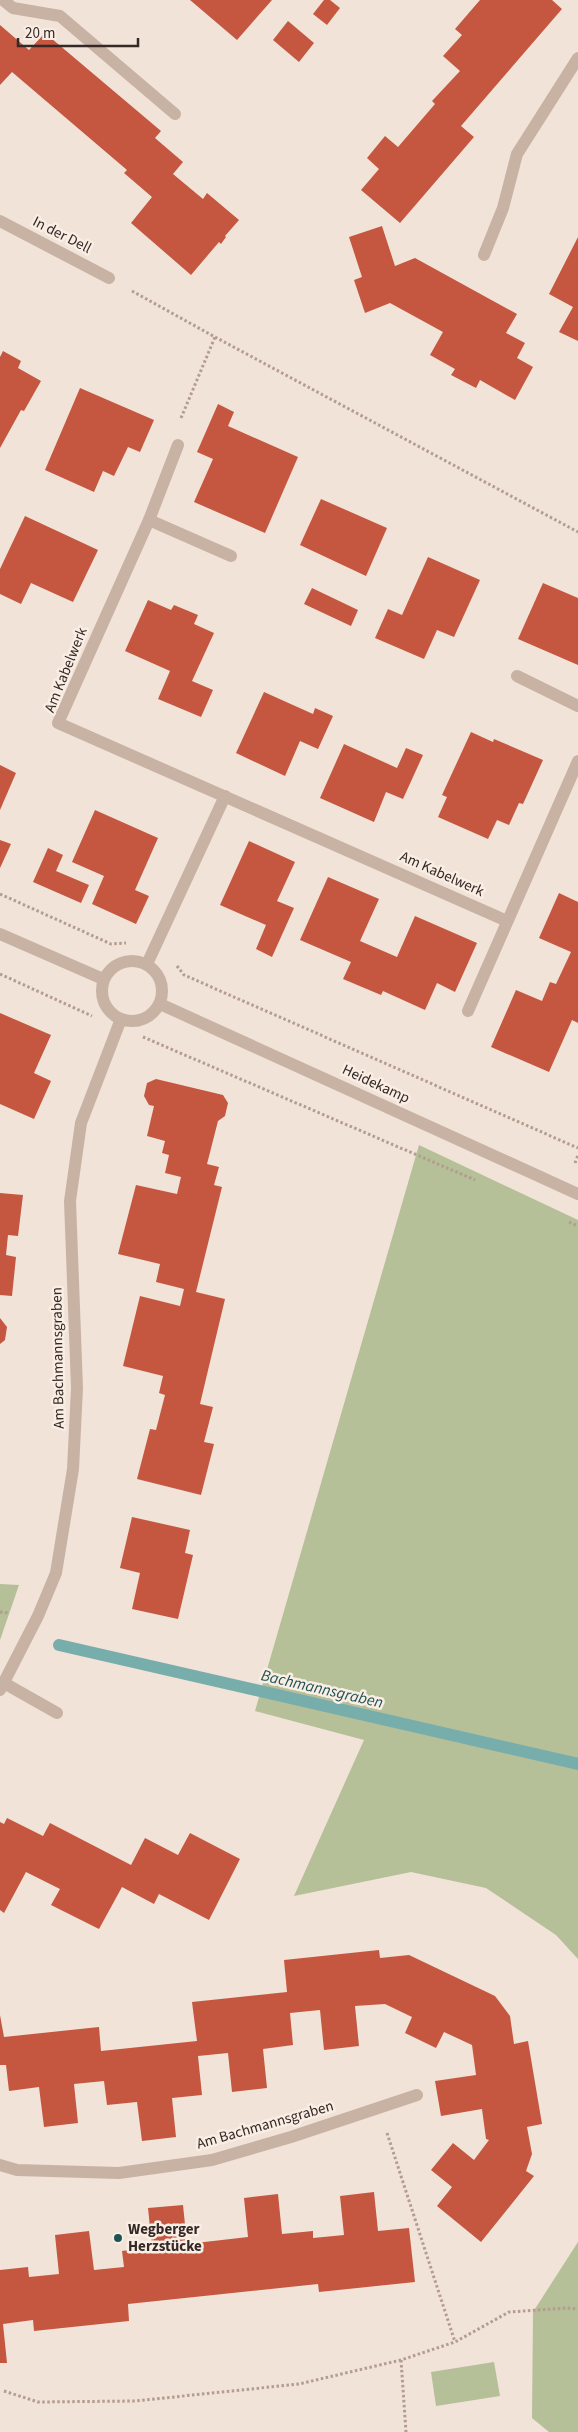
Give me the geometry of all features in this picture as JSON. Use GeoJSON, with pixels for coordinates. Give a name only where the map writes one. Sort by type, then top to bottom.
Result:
{"type":"FeatureCollection","features":[{"type":"Feature","properties":{"kind":"street"},"geometry":{"type":"LineString","coordinates":[[3,0],[13,8],[60,16],[175,114]]}},
{"type":"Feature","properties":{"kind":"street"},"geometry":{"type":"LineString","coordinates":[[484,255],[503,208],[517,154],[578,58]]}},
{"type":"Feature","properties":{"kind":"street","name":"In der Dell"},"geometry":{"type":"LineString","coordinates":[[0,222],[109,278]]}},
{"type":"Feature","properties":{"kind":"street","name":"Am Kabelwerk"},"geometry":{"type":"LineString","coordinates":[[178,445],[149,520],[58,722],[507,921]]}},
{"type":"Feature","properties":{"kind":"street"},"geometry":{"type":"LineString","coordinates":[[149,520],[231,556]]}},
{"type":"Feature","properties":{"kind":"street"},"geometry":{"type":"LineString","coordinates":[[517,676],[578,706]]}},
{"type":"Feature","properties":{"kind":"street"},"geometry":{"type":"LineString","coordinates":[[468,1011],[578,761]]}},
{"type":"Feature","properties":{"kind":"street"},"geometry":{"type":"LineString","coordinates":[[147,964],[226,796]]}},
{"type":"Feature","properties":{"kind":"street"},"geometry":{"type":"LineString","coordinates":[[0,934],[103,979]]}},
{"type":"Feature","properties":{"kind":"street"},"geometry":{"type":"LineString","coordinates":[[129,960],[147,964],[160,978],[163,990],[160,1004],[151,1015],[140,1020],[122,1019],[114,1015],[106,1007],[102,998],[103,979],[118,963],[129,960]]}},
{"type":"Feature","properties":{"kind":"street","name":"Heidekamp"},"geometry":{"type":"LineString","coordinates":[[160,1004],[578,1194]]}},
{"type":"Feature","properties":{"kind":"street","name":"Am Bachmannsgraben"},"geometry":{"type":"LineString","coordinates":[[2,1686],[38,1616],[56,1573],[73,1469],[77,1388],[70,1201],[81,1123],[122,1019]]}},
{"type":"Feature","properties":{"kind":"street"},"geometry":{"type":"LineString","coordinates":[[2,1686],[57,1713]]}},
{"type":"Feature","properties":{"kind":"street","name":"Am Bachmannsgraben"},"geometry":{"type":"LineString","coordinates":[[0,2165],[17,2170],[120,2173],[212,2160],[291,2137],[418,2095]]}},
{"type":"Feature","properties":{"kind":"path"},"geometry":{"type":"LineString","coordinates":[[109,278],[215,338],[578,532]]}},
{"type":"Feature","properties":{"kind":"path"},"geometry":{"type":"LineString","coordinates":[[178,445],[176,430],[215,338]]}},
{"type":"Feature","properties":{"kind":"path"},"geometry":{"type":"LineString","coordinates":[[0,894],[111,944],[138,943],[165,952],[184,975],[578,1148]]}},
{"type":"Feature","properties":{"kind":"path"},"geometry":{"type":"LineString","coordinates":[[0,974],[82,1010],[117,1033],[148,1037],[482,1183]]}},
{"type":"Feature","properties":{"kind":"path"},"geometry":{"type":"LineString","coordinates":[[562,1218],[578,1226]]}},
{"type":"Feature","properties":{"kind":"path"},"geometry":{"type":"LineString","coordinates":[[380,2107],[394,2159],[455,2342]]}},
{"type":"Feature","properties":{"kind":"path"},"geometry":{"type":"LineString","coordinates":[[4,2391],[38,2402],[135,2402],[299,2384],[401,2360],[455,2342],[509,2312],[568,2308],[578,2310]]}},
{"type":"Feature","properties":{"kind":"path"},"geometry":{"type":"LineString","coordinates":[[401,2360],[406,2432]]}},
{"type":"Feature","properties":{"kind":"green space"},"geometry":{"type":"Polygon","coordinates":[[[419,1145],[578,1220],[578,1959],[556,1935],[486,1888],[411,1872],[294,1896],[364,1740],[255,1711],[419,1145]]]}},
{"type":"Feature","properties":{"kind":"green space"},"geometry":{"type":"Polygon","coordinates":[[[0,1584],[19,1585],[0,1640],[0,1584]]]}},
{"type":"Feature","properties":{"kind":"green space"},"geometry":{"type":"Polygon","coordinates":[[[578,2242],[578,2432],[549,2432],[532,2418],[533,2312],[578,2242]]]}},
{"type":"Feature","properties":{"kind":"green space"},"geometry":{"type":"Polygon","coordinates":[[[494,2362],[500,2396],[436,2406],[431,2372],[494,2362]]]}},
{"type":"Feature","properties":{"kind":"building"},"geometry":{"type":"Polygon","coordinates":[[[190,0],[272,0],[237,40],[190,0]]]}},
{"type":"Feature","properties":{"kind":"building"},"geometry":{"type":"Polygon","coordinates":[[[324,0],[330,0],[340,8],[327,25],[313,14],[324,0]]]}},
{"type":"Feature","properties":{"kind":"building"},"geometry":{"type":"Polygon","coordinates":[[[480,0],[552,0],[562,9],[461,126],[474,137],[400,223],[361,190],[379,169],[367,158],[385,136],[398,147],[435,104],[432,101],[460,71],[443,56],[462,35],[455,29],[480,0]]]}},
{"type":"Feature","properties":{"kind":"building"},"geometry":{"type":"Polygon","coordinates":[[[288,21],[314,43],[299,62],[273,40],[288,21]]]}},
{"type":"Feature","properties":{"kind":"building"},"geometry":{"type":"Polygon","coordinates":[[[0,25],[29,50],[45,33],[161,131],[155,138],[183,162],[173,174],[203,199],[207,193],[239,220],[225,236],[221,244],[219,242],[191,275],[131,223],[152,197],[124,173],[127,170],[12,72],[0,85],[0,25]]]}},
{"type":"Feature","properties":{"kind":"building"},"geometry":{"type":"Polygon","coordinates":[[[382,226],[395,266],[415,258],[517,314],[506,333],[525,343],[517,358],[533,367],[515,400],[480,380],[476,388],[451,375],[455,369],[430,355],[443,332],[390,303],[365,313],[354,280],[362,277],[349,237],[382,226]]]}},
{"type":"Feature","properties":{"kind":"building"},"geometry":{"type":"Polygon","coordinates":[[[578,237],[578,341],[559,332],[573,307],[549,294],[578,237]]]}},
{"type":"Feature","properties":{"kind":"building"},"geometry":{"type":"Polygon","coordinates":[[[3,351],[21,361],[18,368],[41,381],[24,411],[21,410],[0,448],[0,357],[3,351]]]}},
{"type":"Feature","properties":{"kind":"building"},"geometry":{"type":"Polygon","coordinates":[[[80,388],[154,420],[140,452],[128,447],[114,476],[103,471],[94,492],[45,470],[80,388]]]}},
{"type":"Feature","properties":{"kind":"building"},"geometry":{"type":"Polygon","coordinates":[[[218,404],[234,412],[228,426],[298,457],[265,533],[194,502],[213,459],[197,452],[218,404]]]}},
{"type":"Feature","properties":{"kind":"building"},"geometry":{"type":"Polygon","coordinates":[[[321,499],[387,528],[366,576],[300,545],[321,499]]]}},
{"type":"Feature","properties":{"kind":"building"},"geometry":{"type":"Polygon","coordinates":[[[25,516],[98,550],[73,602],[31,583],[21,604],[0,594],[0,569],[25,516]]]}},
{"type":"Feature","properties":{"kind":"building"},"geometry":{"type":"Polygon","coordinates":[[[428,557],[480,580],[454,637],[437,630],[424,659],[375,638],[388,609],[402,615],[428,557]]]}},
{"type":"Feature","properties":{"kind":"building"},"geometry":{"type":"Polygon","coordinates":[[[543,583],[578,598],[578,665],[518,639],[543,583]]]}},
{"type":"Feature","properties":{"kind":"building"},"geometry":{"type":"Polygon","coordinates":[[[312,588],[358,610],[351,626],[304,604],[312,588]]]}},
{"type":"Feature","properties":{"kind":"building"},"geometry":{"type":"Polygon","coordinates":[[[148,600],[171,610],[174,605],[198,615],[194,624],[214,633],[192,681],[213,690],[201,717],[158,699],[170,671],[125,651],[148,600]]]}},
{"type":"Feature","properties":{"kind":"building"},"geometry":{"type":"Polygon","coordinates":[[[264,692],[313,714],[315,708],[333,716],[318,749],[300,741],[285,776],[236,753],[264,692]]]}},
{"type":"Feature","properties":{"kind":"building"},"geometry":{"type":"Polygon","coordinates":[[[471,732],[493,742],[494,739],[543,760],[523,804],[519,803],[509,825],[497,820],[488,839],[438,817],[447,797],[442,795],[471,732]]]}},
{"type":"Feature","properties":{"kind":"building"},"geometry":{"type":"Polygon","coordinates":[[[344,744],[397,768],[406,748],[423,755],[403,799],[386,792],[374,822],[320,798],[344,744]]]}},
{"type":"Feature","properties":{"kind":"building"},"geometry":{"type":"Polygon","coordinates":[[[0,765],[16,773],[0,810],[0,765]]]}},
{"type":"Feature","properties":{"kind":"building"},"geometry":{"type":"Polygon","coordinates":[[[95,810],[158,838],[135,890],[149,896],[136,924],[92,904],[104,876],[72,862],[95,810]]]}},
{"type":"Feature","properties":{"kind":"building"},"geometry":{"type":"Polygon","coordinates":[[[0,840],[11,844],[0,868],[0,840]]]}},
{"type":"Feature","properties":{"kind":"building"},"geometry":{"type":"Polygon","coordinates":[[[249,841],[295,862],[277,901],[294,908],[272,957],[256,949],[266,925],[220,905],[249,841]]]}},
{"type":"Feature","properties":{"kind":"building"},"geometry":{"type":"Polygon","coordinates":[[[48,848],[63,855],[56,871],[89,885],[81,903],[33,882],[48,848]]]}},
{"type":"Feature","properties":{"kind":"building"},"geometry":{"type":"Polygon","coordinates":[[[328,877],[379,899],[360,941],[397,957],[415,916],[477,943],[455,992],[437,983],[425,1010],[383,991],[381,995],[343,979],[351,962],[300,940],[328,877]]]}},
{"type":"Feature","properties":{"kind":"building"},"geometry":{"type":"Polygon","coordinates":[[[559,893],[578,902],[578,1023],[572,1020],[549,1072],[491,1047],[516,990],[542,1001],[550,982],[556,984],[571,952],[539,938],[559,893]]]}},
{"type":"Feature","properties":{"kind":"building"},"geometry":{"type":"Polygon","coordinates":[[[0,1013],[51,1035],[34,1073],[51,1081],[34,1119],[0,1104],[0,1013]]]}},
{"type":"Feature","properties":{"kind":"building"},"geometry":{"type":"Polygon","coordinates":[[[156,1079],[223,1095],[228,1103],[225,1116],[218,1121],[207,1164],[219,1167],[214,1185],[222,1187],[196,1292],[225,1299],[200,1404],[213,1407],[204,1442],[214,1444],[201,1495],[137,1479],[150,1429],[156,1430],[165,1395],[159,1393],[163,1376],[123,1366],[140,1296],[180,1306],[184,1289],[156,1282],[160,1264],[118,1254],[136,1185],[177,1194],[181,1177],[165,1173],[169,1155],[162,1153],[165,1141],[147,1136],[154,1106],[149,1105],[144,1096],[147,1083],[156,1079]]]}},
{"type":"Feature","properties":{"kind":"building"},"geometry":{"type":"Polygon","coordinates":[[[0,1193],[23,1195],[18,1236],[8,1235],[6,1255],[16,1257],[12,1296],[0,1295],[0,1193]]]}},
{"type":"Feature","properties":{"kind":"building"},"geometry":{"type":"Polygon","coordinates":[[[0,1318],[7,1327],[5,1340],[0,1344],[0,1318]]]}},
{"type":"Feature","properties":{"kind":"building"},"geometry":{"type":"Polygon","coordinates":[[[132,1517],[190,1530],[185,1553],[193,1555],[178,1619],[132,1609],[140,1573],[120,1568],[132,1517]]]}},
{"type":"Feature","properties":{"kind":"building"},"geometry":{"type":"Polygon","coordinates":[[[7,1818],[43,1836],[50,1823],[131,1865],[145,1838],[178,1855],[190,1833],[240,1859],[209,1920],[159,1894],[154,1904],[122,1887],[99,1929],[51,1905],[60,1889],[26,1872],[4,1913],[0,1910],[0,1822],[4,1824],[7,1818]]]}},
{"type":"Feature","properties":{"kind":"building"},"geometry":{"type":"Polygon","coordinates":[[[379,1950],[380,1958],[409,1955],[495,1996],[510,2016],[514,2044],[528,2041],[542,2124],[527,2127],[532,2154],[526,2171],[534,2176],[481,2242],[437,2206],[452,2187],[431,2170],[453,2143],[474,2160],[489,2140],[486,2139],[482,2109],[441,2116],[435,2081],[476,2075],[472,2045],[444,2032],[436,2048],[405,2033],[412,2017],[385,2004],[355,2006],[359,2046],[324,2050],[320,2010],[290,2013],[293,2045],[263,2049],[267,2088],[232,2092],[228,2053],[198,2056],[202,2095],[172,2098],[176,2137],[142,2141],[137,2102],[107,2105],[104,2081],[74,2084],[78,2123],[44,2127],[39,2087],[9,2091],[6,2065],[0,2065],[0,2015],[4,2037],[99,2027],[101,2051],[197,2041],[192,2002],[287,1992],[284,1960],[379,1950]]]}},
{"type":"Feature","properties":{"kind":"building"},"geometry":{"type":"Polygon","coordinates":[[[374,2192],[378,2231],[409,2228],[415,2282],[319,2292],[318,2284],[128,2304],[129,2321],[34,2331],[33,2320],[3,2324],[7,2363],[0,2363],[0,2270],[28,2267],[29,2277],[59,2274],[55,2235],[89,2231],[94,2270],[124,2267],[122,2251],[152,2247],[148,2208],[183,2205],[187,2244],[248,2237],[244,2198],[278,2194],[282,2234],[313,2231],[313,2238],[344,2235],[340,2196],[374,2192]]]}},
{"type":"Feature","properties":{"kind":"waterway","name":"Bachmannsgraben"},"geometry":{"type":"LineString","coordinates":[[59,1645],[578,1764]]}},
{"type":"Feature","properties":{"kind":"place","name":"Wegberger Herzstücke"},"geometry":{"type":"Point","coordinates":[118,2238]}}]}
